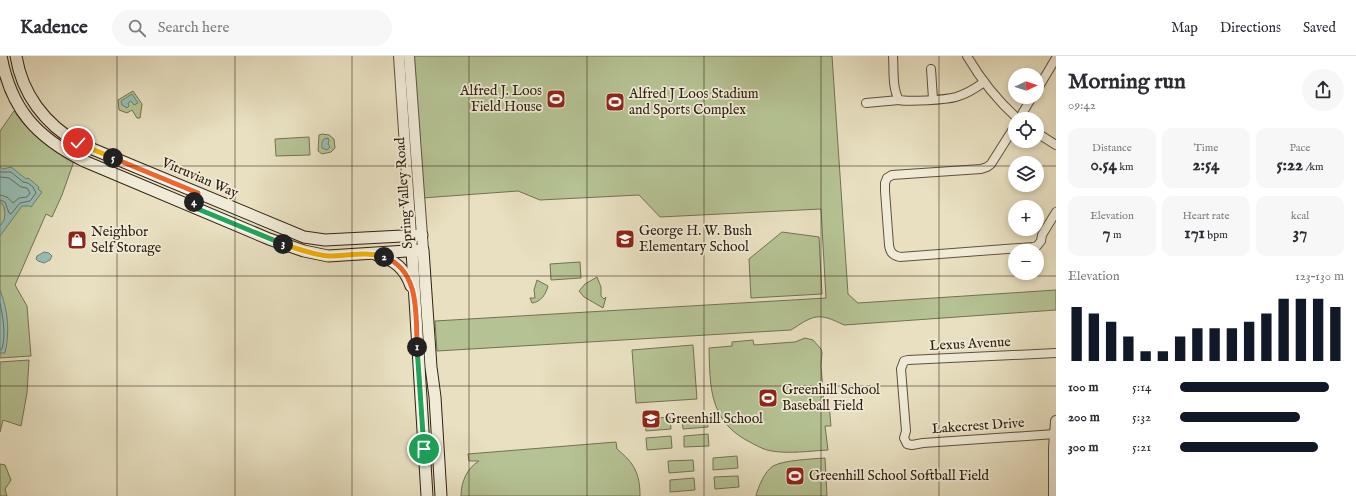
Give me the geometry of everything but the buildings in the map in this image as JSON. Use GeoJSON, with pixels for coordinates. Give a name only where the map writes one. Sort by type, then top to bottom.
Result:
{"type":"FeatureCollection","features":[{"type":"Feature","properties":{"kind":"main road","name":"Vitruvian Way"},"geometry":{"type":"LineString","coordinates":[[1,56],[7,81],[15,100],[25,115],[40,132],[62,149],[101,168],[193,207],[269,239],[304,251],[324,255],[371,254]]}},
{"type":"Feature","properties":{"kind":"main road","name":"Vitruvian Way"},"geometry":{"type":"LineString","coordinates":[[16,56],[21,77],[34,104],[52,125],[69,138],[96,152],[304,237],[325,240],[416,236]]}},
{"type":"Feature","properties":{"kind":"main road"},"geometry":{"type":"LineString","coordinates":[[62,149],[69,138]]}},
{"type":"Feature","properties":{"kind":"main road"},"geometry":{"type":"LineString","coordinates":[[193,207],[198,193]]}},
{"type":"Feature","properties":{"kind":"main road"},"geometry":{"type":"LineString","coordinates":[[269,239],[272,234],[276,233],[293,237],[304,237]]}},
{"type":"Feature","properties":{"kind":"main road"},"geometry":{"type":"LineString","coordinates":[[371,254],[418,250]]}},
{"type":"Feature","properties":{"kind":"main road","name":"Spring Valley Road"},"geometry":{"type":"LineString","coordinates":[[418,250],[415,298],[418,368],[427,496]]}},
{"type":"Feature","properties":{"kind":"main road","name":"Spring Valley Road"},"geometry":{"type":"LineString","coordinates":[[418,250],[435,398],[441,496]]}},
{"type":"Feature","properties":{"kind":"main road"},"geometry":{"type":"LineString","coordinates":[[371,254],[392,260],[399,265],[405,272],[415,298]]}},
{"type":"Feature","properties":{"kind":"main road"},"geometry":{"type":"LineString","coordinates":[[418,368],[431,367]]}},
{"type":"Feature","properties":{"kind":"street","name":"Spring Valley Road"},"geometry":{"type":"LineString","coordinates":[[399,56],[418,250]]}},
{"type":"Feature","properties":{"kind":"street","name":"Spring Valley Road"},"geometry":{"type":"LineString","coordinates":[[409,56],[416,236]]}},
{"type":"Feature","properties":{"kind":"street"},"geometry":{"type":"LineString","coordinates":[[893,56],[896,96],[899,100]]}},
{"type":"Feature","properties":{"kind":"street"},"geometry":{"type":"LineString","coordinates":[[967,56],[984,82],[1012,112]]}},
{"type":"Feature","properties":{"kind":"street"},"geometry":{"type":"LineString","coordinates":[[1044,78],[1056,58]]}},
{"type":"Feature","properties":{"kind":"street"},"geometry":{"type":"LineString","coordinates":[[931,69],[933,99]]}},
{"type":"Feature","properties":{"kind":"street"},"geometry":{"type":"LineString","coordinates":[[866,103],[956,97],[971,91],[984,82]]}},
{"type":"Feature","properties":{"kind":"street"},"geometry":{"type":"LineString","coordinates":[[1008,137],[991,164],[987,167],[980,169],[892,175],[887,178],[885,183],[885,191],[891,253],[900,257],[1033,247],[1037,246],[1041,241],[1042,235],[1056,212]]}},
{"type":"Feature","properties":{"kind":"street"},"geometry":{"type":"LineString","coordinates":[[1044,137],[1056,145]]}},
{"type":"Feature","properties":{"kind":"street","name":"Lexus Avenue"},"geometry":{"type":"LineString","coordinates":[[905,440],[906,431],[901,369],[904,361],[1056,353]]}},
{"type":"Feature","properties":{"kind":"street"},"geometry":{"type":"LineString","coordinates":[[1054,496],[1053,465],[1056,421]]}},
{"type":"Feature","properties":{"kind":"street","name":"Lakecrest Drive"},"geometry":{"type":"LineString","coordinates":[[905,440],[907,444],[912,445],[1055,434]]}},
{"type":"Feature","properties":{"kind":"green space","name":"Alfred J Loos Stadium and Sports Complex"},"geometry":{"type":"Polygon","coordinates":[[[413,56],[832,56],[848,294],[858,303],[1056,290],[1056,310],[844,325],[828,318],[816,317],[805,321],[791,330],[437,351],[435,321],[826,298],[821,209],[660,217],[639,195],[540,200],[518,191],[422,198],[413,56]]]}},
{"type":"Feature","properties":{"kind":"green space"},"geometry":{"type":"Polygon","coordinates":[[[133,91],[142,104],[140,118],[137,118],[132,110],[127,113],[119,110],[118,100],[133,91]]]}},
{"type":"Feature","properties":{"kind":"green space"},"geometry":{"type":"Polygon","coordinates":[[[14,111],[26,127],[41,140],[74,161],[62,195],[52,217],[46,214],[15,285],[27,306],[31,356],[0,358],[0,131],[14,111]]]}},
{"type":"Feature","properties":{"kind":"green space"},"geometry":{"type":"Polygon","coordinates":[[[319,135],[329,135],[334,139],[335,148],[331,152],[322,154],[318,151],[319,135]]]}},
{"type":"Feature","properties":{"kind":"green space"},"geometry":{"type":"Polygon","coordinates":[[[309,137],[310,155],[276,156],[275,139],[309,137]]]}},
{"type":"Feature","properties":{"kind":"green space"},"geometry":{"type":"Polygon","coordinates":[[[782,232],[819,237],[822,294],[751,298],[749,259],[782,232]]]}},
{"type":"Feature","properties":{"kind":"green space"},"geometry":{"type":"Polygon","coordinates":[[[580,262],[581,278],[551,280],[550,264],[580,262]]]}},
{"type":"Feature","properties":{"kind":"green space"},"geometry":{"type":"Polygon","coordinates":[[[597,277],[601,287],[601,296],[604,299],[606,297],[603,308],[584,297],[579,291],[585,284],[597,277]]]}},
{"type":"Feature","properties":{"kind":"green space"},"geometry":{"type":"Polygon","coordinates":[[[537,280],[548,286],[543,297],[532,303],[530,298],[535,298],[534,290],[537,280]]]}},
{"type":"Feature","properties":{"kind":"green space","name":"Greenhill School Baseball Field"},"geometry":{"type":"Polygon","coordinates":[[[805,338],[813,340],[821,349],[822,353],[821,366],[824,404],[829,404],[831,426],[825,426],[828,450],[786,452],[772,451],[759,447],[734,432],[718,412],[711,388],[709,348],[732,346],[732,342],[753,340],[754,345],[795,342],[805,338]]]}},
{"type":"Feature","properties":{"kind":"green space"},"geometry":{"type":"Polygon","coordinates":[[[693,345],[697,399],[636,403],[632,350],[693,345]]]}},
{"type":"Feature","properties":{"kind":"green space"},"geometry":{"type":"Polygon","coordinates":[[[29,360],[27,393],[21,426],[3,420],[0,432],[0,362],[29,360]]]}},
{"type":"Feature","properties":{"kind":"green space"},"geometry":{"type":"Polygon","coordinates":[[[707,415],[708,427],[683,429],[682,417],[707,415]]]}},
{"type":"Feature","properties":{"kind":"green space"},"geometry":{"type":"Polygon","coordinates":[[[670,417],[671,429],[646,431],[645,419],[670,417]]]}},
{"type":"Feature","properties":{"kind":"green space"},"geometry":{"type":"Polygon","coordinates":[[[708,434],[709,446],[684,447],[684,436],[708,434]]]}},
{"type":"Feature","properties":{"kind":"green space"},"geometry":{"type":"Polygon","coordinates":[[[671,436],[672,448],[647,450],[646,438],[671,436]]]}},
{"type":"Feature","properties":{"kind":"green space"},"geometry":{"type":"Polygon","coordinates":[[[616,442],[617,449],[628,459],[635,469],[639,481],[640,496],[461,496],[462,486],[468,471],[479,461],[469,461],[468,454],[616,442]]]}},
{"type":"Feature","properties":{"kind":"green space"},"geometry":{"type":"Polygon","coordinates":[[[737,456],[738,468],[713,470],[713,458],[737,456]]]}},
{"type":"Feature","properties":{"kind":"green space","name":"Greenhill School Softball Field"},"geometry":{"type":"Polygon","coordinates":[[[825,458],[827,496],[756,496],[762,480],[773,466],[791,461],[825,458]]]}},
{"type":"Feature","properties":{"kind":"green space"},"geometry":{"type":"Polygon","coordinates":[[[693,460],[694,471],[669,473],[668,461],[693,460]]]}},
{"type":"Feature","properties":{"kind":"green space"},"geometry":{"type":"Polygon","coordinates":[[[0,464],[5,465],[11,480],[5,489],[7,496],[0,496],[0,464]]]}},
{"type":"Feature","properties":{"kind":"green space"},"geometry":{"type":"Polygon","coordinates":[[[738,476],[739,487],[715,489],[714,477],[738,476]]]}},
{"type":"Feature","properties":{"kind":"green space"},"geometry":{"type":"Polygon","coordinates":[[[694,478],[695,490],[670,492],[670,480],[694,478]]]}},
{"type":"Feature","properties":{"kind":"water"},"geometry":{"type":"Polygon","coordinates":[[[132,94],[138,103],[134,105],[131,101],[128,103],[129,106],[127,108],[122,105],[121,101],[132,94]]]}},
{"type":"Feature","properties":{"kind":"water"},"geometry":{"type":"Polygon","coordinates":[[[328,138],[328,144],[330,147],[327,150],[322,148],[322,142],[324,139],[328,138]]]}},
{"type":"Feature","properties":{"kind":"water"},"geometry":{"type":"Polygon","coordinates":[[[0,167],[3,169],[11,167],[26,179],[28,178],[39,187],[38,189],[42,192],[31,207],[22,206],[0,236],[0,226],[4,220],[5,214],[4,207],[0,201],[0,167]]]}},
{"type":"Feature","properties":{"kind":"water"},"geometry":{"type":"Polygon","coordinates":[[[44,252],[49,253],[52,256],[50,260],[44,263],[36,259],[37,256],[44,252]]]}},
{"type":"Feature","properties":{"kind":"water"},"geometry":{"type":"Polygon","coordinates":[[[0,290],[5,305],[8,329],[5,353],[0,353],[0,290]]]}},
{"type":"Feature","properties":{"kind":"place","name":"Alfred J. Loos Field House"},"geometry":{"type":"Point","coordinates":[556,99]}},
{"type":"Feature","properties":{"kind":"place","name":"Alfred J Loos Stadium and Sports Complex"},"geometry":{"type":"Point","coordinates":[615,102]}},
{"type":"Feature","properties":{"kind":"place","name":"George H. W. Bush Elementary School"},"geometry":{"type":"Point","coordinates":[625,239]}},
{"type":"Feature","properties":{"kind":"place","name":"Neighbor Self Storage"},"geometry":{"type":"Point","coordinates":[77,240]}},
{"type":"Feature","properties":{"kind":"place","name":"Greenhill School Baseball Field"},"geometry":{"type":"Point","coordinates":[768,398]}},
{"type":"Feature","properties":{"kind":"place","name":"Greenhill School"},"geometry":{"type":"Point","coordinates":[651,419]}},
{"type":"Feature","properties":{"kind":"place","name":"Greenhill School Softball Field"},"geometry":{"type":"Point","coordinates":[795,476]}},
{"type":"Feature","properties":{"kind":"route"},"geometry":{"type":"LineString","coordinates":[[78,143],[96,152],[198,193],[193,207],[269,239],[304,251],[328,256],[371,254],[382,256],[399,265],[405,272],[410,282],[415,298],[424,449]]}}]}
